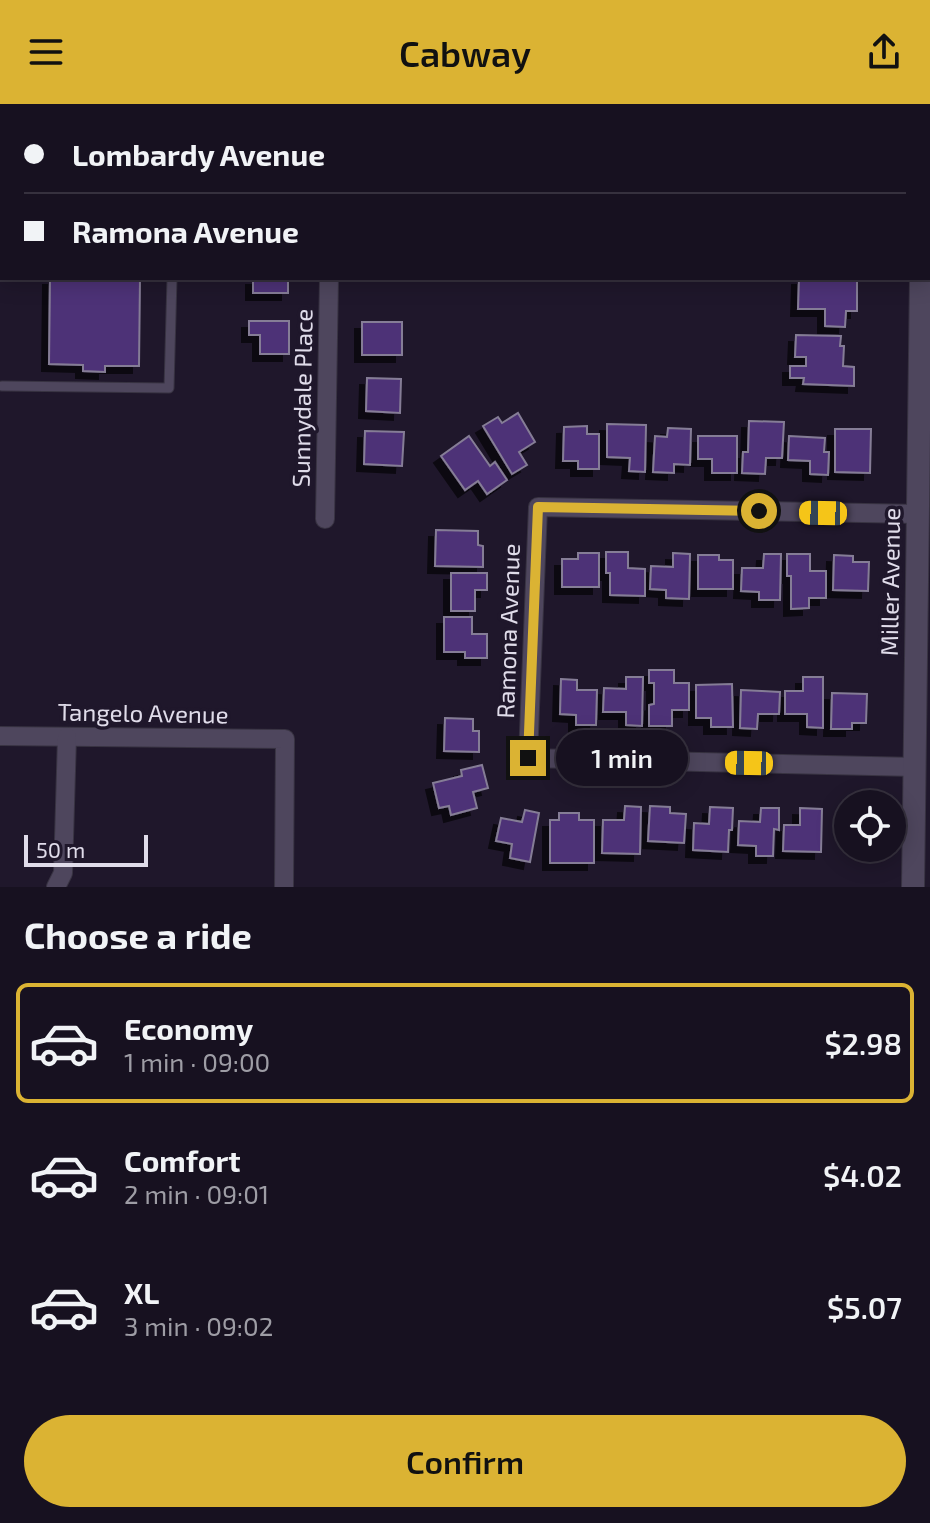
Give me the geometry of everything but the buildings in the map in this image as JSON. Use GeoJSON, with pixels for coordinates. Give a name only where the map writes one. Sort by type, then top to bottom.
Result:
{"type":"FeatureCollection","features":[{"type":"Feature","properties":{"kind":"street","name":"Sunnydale Place"},"geometry":{"type":"LineString","coordinates":[[325,519],[329,280]]}},
{"type":"Feature","properties":{"kind":"street","name":"Miller Avenue"},"geometry":{"type":"LineString","coordinates":[[913,887],[915,767],[923,618],[918,514],[925,384],[921,280]]}},
{"type":"Feature","properties":{"kind":"street","name":"Ramona Avenue"},"geometry":{"type":"LineString","coordinates":[[915,767],[528,758],[538,507],[918,514]]}},
{"type":"Feature","properties":{"kind":"street","name":"Tangelo Avenue"},"geometry":{"type":"LineString","coordinates":[[0,736],[285,739],[284,887]]}},
{"type":"Feature","properties":{"kind":"street"},"geometry":{"type":"LineString","coordinates":[[56,887],[63,873],[67,737]]}},
{"type":"Feature","properties":{"kind":"lane"},"geometry":{"type":"LineString","coordinates":[[2,386],[169,388],[172,280]]}},
{"type":"Feature","properties":{"kind":"route"},"geometry":{"type":"LineString","coordinates":[[528,758],[538,507],[759,511]]}}]}
